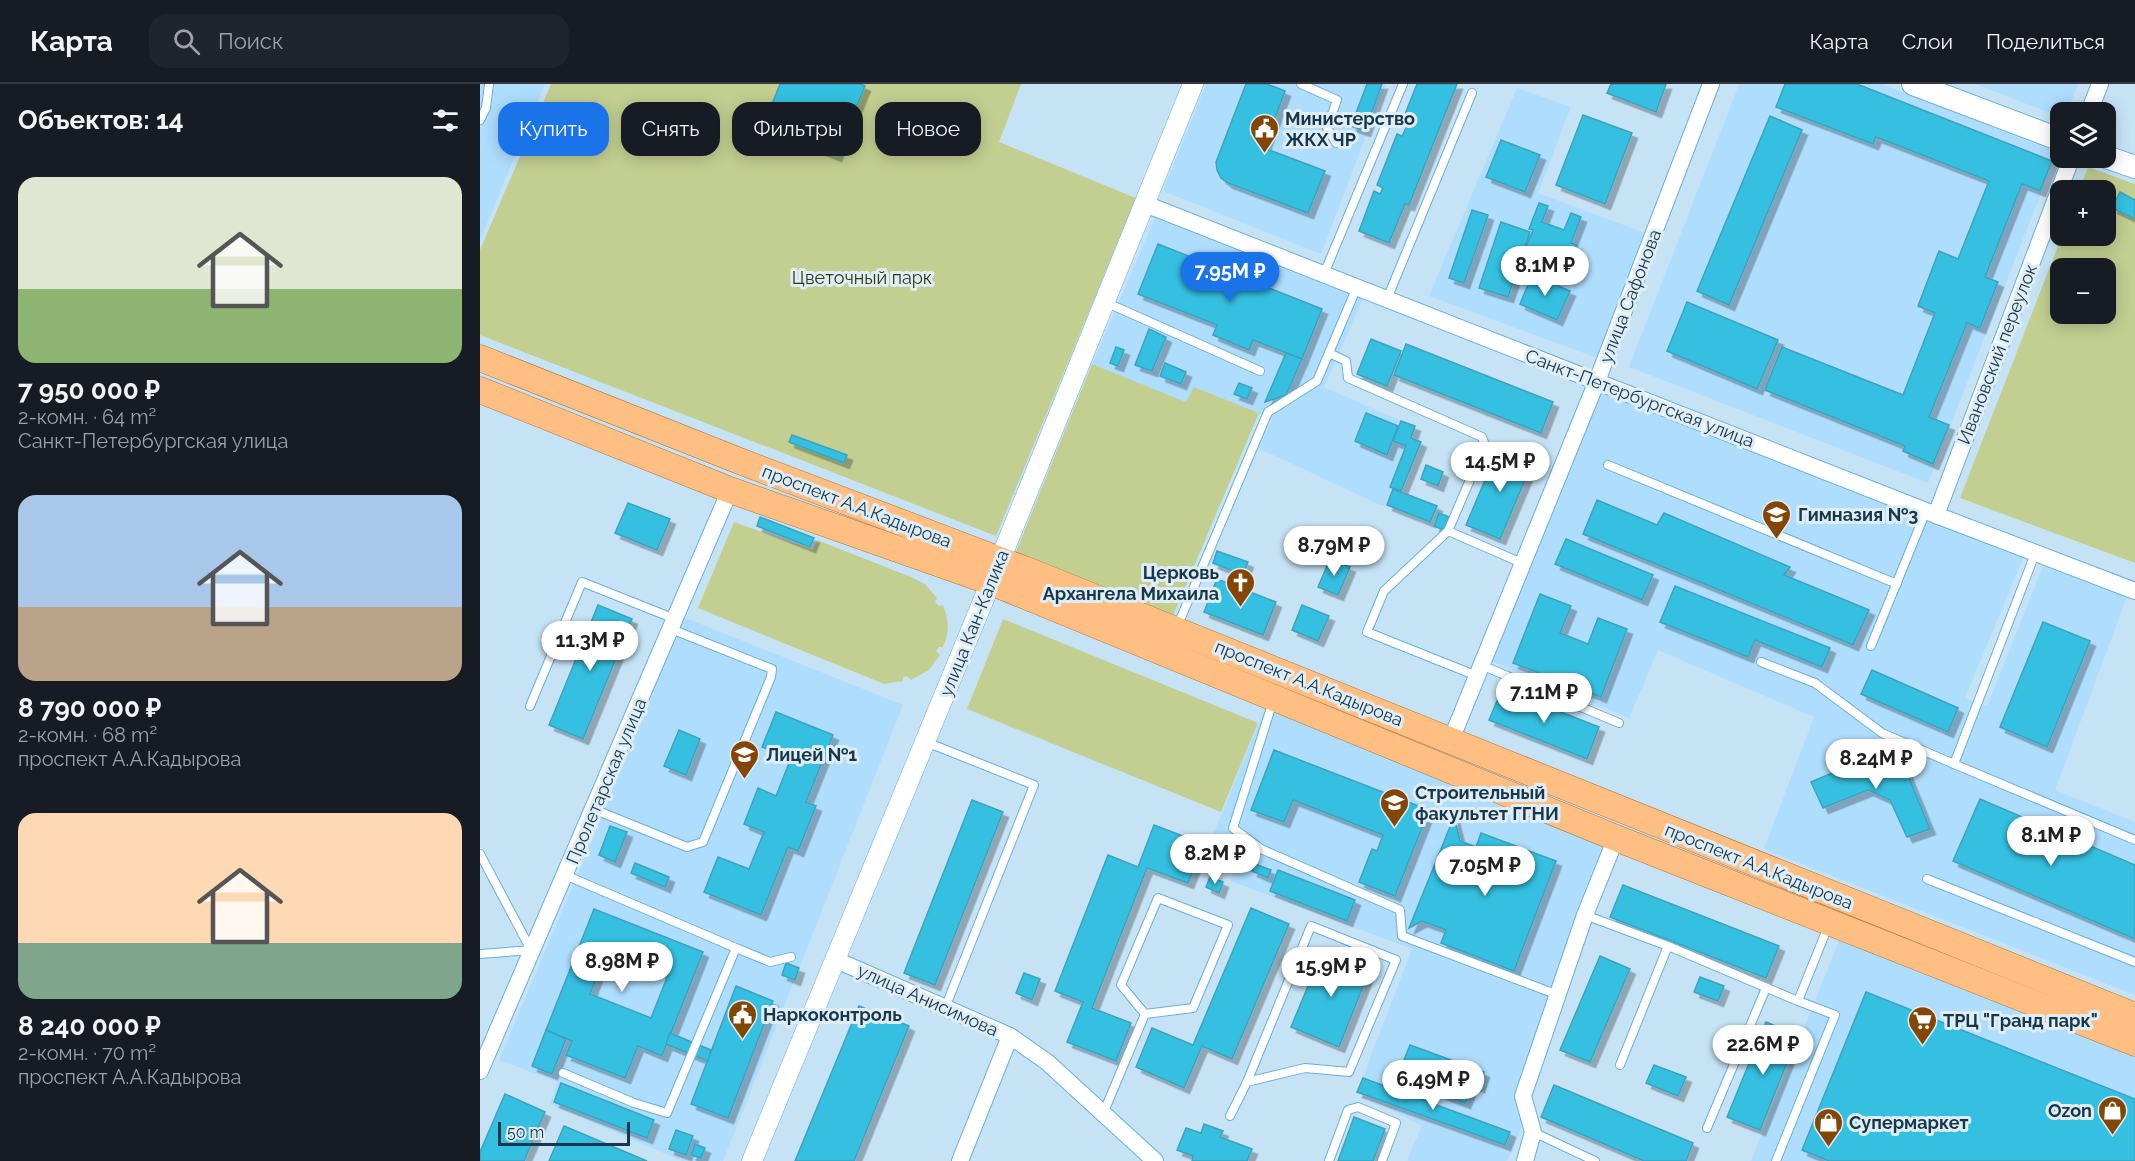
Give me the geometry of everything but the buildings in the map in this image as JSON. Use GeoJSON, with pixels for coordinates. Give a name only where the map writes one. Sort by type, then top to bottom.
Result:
{"type":"FeatureCollection","features":[{"type":"Feature","properties":{"kind":"main road"},"geometry":{"type":"LineString","coordinates":[[1913,84],[2050,142]]}},
{"type":"Feature","properties":{"kind":"main road"},"geometry":{"type":"LineString","coordinates":[[2116,160],[2135,167]]}},
{"type":"Feature","properties":{"kind":"main road","name":"проспект А.А.Кадырова"},"geometry":{"type":"LineString","coordinates":[[480,357],[742,462],[995,571],[1274,698],[1616,838],[2135,1043]]}},
{"type":"Feature","properties":{"kind":"main road","name":"проспект А.А.Кадырова"},"geometry":{"type":"LineString","coordinates":[[480,390],[730,490],[995,571],[1176,630],[2135,1016]]}},
{"type":"Feature","properties":{"kind":"street","name":"улица Кан-Калика"},"geometry":{"type":"LineString","coordinates":[[752,1161],[1193,84]]}},
{"type":"Feature","properties":{"kind":"street","name":"улица Сафонова"},"geometry":{"type":"LineString","coordinates":[[1451,740],[1597,381],[1711,84]]}},
{"type":"Feature","properties":{"kind":"street"},"geometry":{"type":"LineString","coordinates":[[2093,102],[2100,84]]}},
{"type":"Feature","properties":{"kind":"street","name":"Ивановский переулок"},"geometry":{"type":"LineString","coordinates":[[1931,513],[2059,168]]}},
{"type":"Feature","properties":{"kind":"street","name":"Санкт-Петербургская улица"},"geometry":{"type":"LineString","coordinates":[[1145,204],[2035,554],[2135,591]]}},
{"type":"Feature","properties":{"kind":"street","name":"Пролетарская улица"},"geometry":{"type":"LineString","coordinates":[[480,1071],[730,490]]}},
{"type":"Feature","properties":{"kind":"street"},"geometry":{"type":"LineString","coordinates":[[1525,1161],[1533,1132],[1523,1096],[1586,915],[1616,838]]}},
{"type":"Feature","properties":{"kind":"street","name":"улица Анисимова"},"geometry":{"type":"LineString","coordinates":[[836,960],[1010,1036],[1047,1062],[1155,1161]]}},
{"type":"Feature","properties":{"kind":"street"},"geometry":{"type":"LineString","coordinates":[[960,1161],[1010,1036]]}},
{"type":"Feature","properties":{"kind":"lane"},"geometry":{"type":"LineString","coordinates":[[480,120],[486,108],[489,84]]}},
{"type":"Feature","properties":{"kind":"lane"},"geometry":{"type":"LineString","coordinates":[[1301,84],[1337,100],[1328,128],[1336,143]]}},
{"type":"Feature","properties":{"kind":"lane"},"geometry":{"type":"LineString","coordinates":[[1324,274],[1403,84]]}},
{"type":"Feature","properties":{"kind":"lane"},"geometry":{"type":"LineString","coordinates":[[1387,299],[1472,93]]}},
{"type":"Feature","properties":{"kind":"lane"},"geometry":{"type":"LineString","coordinates":[[1176,630],[1268,412],[1317,381],[1357,287]]}},
{"type":"Feature","properties":{"kind":"lane"},"geometry":{"type":"LineString","coordinates":[[1105,302],[1260,371]]}},
{"type":"Feature","properties":{"kind":"lane"},"geometry":{"type":"LineString","coordinates":[[1329,353],[1346,361],[1348,378],[1482,437],[1485,445],[1448,531],[1384,591],[1367,632],[1619,723]]}},
{"type":"Feature","properties":{"kind":"lane"},"geometry":{"type":"LineString","coordinates":[[1608,465],[1897,584]]}},
{"type":"Feature","properties":{"kind":"lane"},"geometry":{"type":"LineString","coordinates":[[1871,646],[1931,513]]}},
{"type":"Feature","properties":{"kind":"lane"},"geometry":{"type":"LineString","coordinates":[[1448,531],[1522,564]]}},
{"type":"Feature","properties":{"kind":"lane"},"geometry":{"type":"LineString","coordinates":[[1953,764],[2035,554]]}},
{"type":"Feature","properties":{"kind":"lane"},"geometry":{"type":"LineString","coordinates":[[530,706],[582,582],[772,669],[771,677],[703,842],[687,846],[593,809]]}},
{"type":"Feature","properties":{"kind":"lane"},"geometry":{"type":"LineString","coordinates":[[1761,662],[1815,683],[1882,733],[2135,840]]}},
{"type":"Feature","properties":{"kind":"lane"},"geometry":{"type":"LineString","coordinates":[[1274,698],[1233,828],[1261,849],[1400,910],[1402,936],[1558,995]]}},
{"type":"Feature","properties":{"kind":"lane"},"geometry":{"type":"LineString","coordinates":[[925,742],[1034,785],[945,1008]]}},
{"type":"Feature","properties":{"kind":"lane"},"geometry":{"type":"LineString","coordinates":[[480,854],[531,950],[480,954]]}},
{"type":"Feature","properties":{"kind":"lane"},"geometry":{"type":"LineString","coordinates":[[565,875],[770,962],[791,957]]}},
{"type":"Feature","properties":{"kind":"lane"},"geometry":{"type":"LineString","coordinates":[[1927,879],[2135,962]]}},
{"type":"Feature","properties":{"kind":"lane"},"geometry":{"type":"LineString","coordinates":[[1158,898],[1228,925],[1192,1008],[1145,1014],[1121,985],[1158,898]]}},
{"type":"Feature","properties":{"kind":"lane"},"geometry":{"type":"LineString","coordinates":[[1586,915],[1668,946],[1835,1016],[1776,1161]]}},
{"type":"Feature","properties":{"kind":"lane"},"geometry":{"type":"LineString","coordinates":[[1798,1000],[1830,923]]}},
{"type":"Feature","properties":{"kind":"lane"},"geometry":{"type":"LineString","coordinates":[[1230,1116],[1247,1082],[1311,926],[1396,960],[1349,1072],[1305,1068],[1247,1082]]}},
{"type":"Feature","properties":{"kind":"lane"},"geometry":{"type":"LineString","coordinates":[[1620,1065],[1668,946]]}},
{"type":"Feature","properties":{"kind":"lane"},"geometry":{"type":"LineString","coordinates":[[562,1073],[634,1103],[667,1113],[736,948]]}},
{"type":"Feature","properties":{"kind":"lane"},"geometry":{"type":"LineString","coordinates":[[1707,1128],[1766,988]]}},
{"type":"Feature","properties":{"kind":"lane"},"geometry":{"type":"LineString","coordinates":[[1103,1114],[1145,1014]]}},
{"type":"Feature","properties":{"kind":"lane"},"geometry":{"type":"LineString","coordinates":[[1329,1161],[1348,1110],[1358,1107],[1396,1123],[1382,1161]]}},
{"type":"Feature","properties":{"kind":"lane"},"geometry":{"type":"LineString","coordinates":[[1533,1132],[1595,1161]]}},
{"type":"Feature","properties":{"kind":"shaded area"},"geometry":{"type":"Polygon","coordinates":[[[480,84],[545,84],[538,102],[498,102],[498,156],[515,156],[480,240],[480,84]]]}},
{"type":"Feature","properties":{"kind":"shaded area"},"geometry":{"type":"Polygon","coordinates":[[[1206,84],[1386,84],[1321,254],[1163,191],[1206,84]]]}},
{"type":"Feature","properties":{"kind":"shaded area"},"geometry":{"type":"Polygon","coordinates":[[[1739,84],[1881,84],[2050,149],[2051,168],[1928,483],[1629,367],[1739,84]]]}},
{"type":"Feature","properties":{"kind":"shaded area"},"geometry":{"type":"Polygon","coordinates":[[[1975,84],[2078,84],[2071,102],[2050,102],[2050,113],[1975,84]]]}},
{"type":"Feature","properties":{"kind":"shaded area"},"geometry":{"type":"Polygon","coordinates":[[[1517,88],[1571,107],[1538,193],[1645,233],[1600,359],[1429,296],[1517,88]]]}},
{"type":"Feature","properties":{"kind":"shaded area"},"geometry":{"type":"Polygon","coordinates":[[[1155,218],[1363,299],[1324,387],[1401,421],[1393,441],[1406,446],[1390,487],[1393,489],[1387,505],[1380,505],[1258,448],[1272,420],[1259,413],[1194,387],[1187,403],[1092,364],[1155,218]]]}},
{"type":"Feature","properties":{"kind":"shaded area"},"geometry":{"type":"Polygon","coordinates":[[[1590,389],[2024,556],[1965,698],[1987,706],[2043,566],[2127,597],[2055,790],[2135,822],[2135,995],[1764,849],[1814,717],[1658,650],[1629,718],[1479,656],[1590,389]]]}},
{"type":"Feature","properties":{"kind":"shaded area"},"geometry":{"type":"Polygon","coordinates":[[[683,617],[903,705],[723,1161],[682,1161],[550,1104],[558,1082],[499,1060],[683,617]]]}},
{"type":"Feature","properties":{"kind":"shaded area"},"geometry":{"type":"Polygon","coordinates":[[[1265,708],[1606,844],[1523,1122],[1512,1153],[1506,1161],[1409,1161],[1407,1160],[1422,1126],[1357,1092],[1412,949],[1231,881],[1244,846],[1214,833],[1265,708]]]}},
{"type":"Feature","properties":{"kind":"shaded area","name":"ТРЦ \"Гранд парк\""},"geometry":{"type":"Polygon","coordinates":[[[1841,936],[2135,1055],[2135,1161],[1751,1161],[1841,936]]]}},
{"type":"Feature","properties":{"kind":"green space","name":"Цветочный парк"},"geometry":{"type":"Polygon","coordinates":[[[551,84],[1021,84],[999,142],[1136,198],[996,536],[480,335],[480,250],[520,156],[609,156],[609,102],[543,102],[551,84]]]}},
{"type":"Feature","properties":{"kind":"green space"},"geometry":{"type":"Polygon","coordinates":[[[2088,168],[2135,184],[2135,563],[1960,498],[2050,267],[2050,324],[2116,324],[2116,258],[2053,258],[2058,246],[2116,246],[2116,180],[2083,180],[2088,168]]]}},
{"type":"Feature","properties":{"kind":"green space"},"geometry":{"type":"Polygon","coordinates":[[[1092,364],[1186,402],[1194,387],[1259,413],[1172,618],[1015,554],[1092,364]]]}},
{"type":"Feature","properties":{"kind":"green space"},"geometry":{"type":"Polygon","coordinates":[[[734,522],[813,550],[817,540],[925,584],[937,598],[935,602],[939,606],[943,605],[947,616],[948,631],[945,641],[943,647],[939,647],[936,651],[940,655],[929,670],[911,680],[907,676],[903,677],[903,681],[884,684],[698,608],[734,522]]]}},
{"type":"Feature","properties":{"kind":"green space"},"geometry":{"type":"Polygon","coordinates":[[[1003,619],[1258,723],[1221,812],[967,709],[1003,619]]]}},
{"type":"Feature","properties":{"kind":"place","name":"Министерство ЖКХ ЧР"},"geometry":{"type":"Point","coordinates":[1264,154]}},
{"type":"Feature","properties":{"kind":"place","name":"Гимназия №3"},"geometry":{"type":"Point","coordinates":[1777,540]}},
{"type":"Feature","properties":{"kind":"place","name":"Церковь Архангела Михаила"},"geometry":{"type":"Point","coordinates":[1240,608]}},
{"type":"Feature","properties":{"kind":"place","name":"Лицей №1"},"geometry":{"type":"Point","coordinates":[745,780]}},
{"type":"Feature","properties":{"kind":"place","name":"Строительный факультет ГГНИ"},"geometry":{"type":"Point","coordinates":[1394,828]}},
{"type":"Feature","properties":{"kind":"place","name":"Наркоконтроль"},"geometry":{"type":"Point","coordinates":[742,1040]}},
{"type":"Feature","properties":{"kind":"place","name":"ТРЦ \"Гранд парк\""},"geometry":{"type":"Point","coordinates":[1922,1046]}},
{"type":"Feature","properties":{"kind":"place","name":"Ozon"},"geometry":{"type":"Point","coordinates":[2113,1136]}},
{"type":"Feature","properties":{"kind":"place","name":"Супермаркет"},"geometry":{"type":"Point","coordinates":[1828,1148]}}]}
